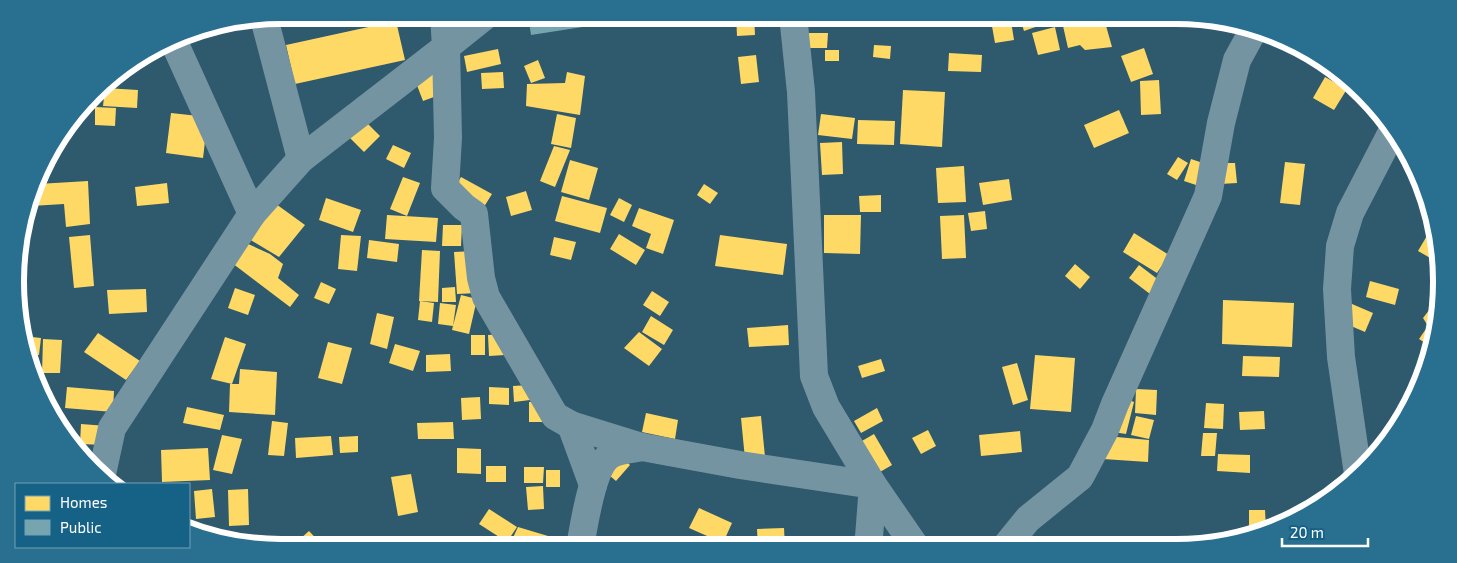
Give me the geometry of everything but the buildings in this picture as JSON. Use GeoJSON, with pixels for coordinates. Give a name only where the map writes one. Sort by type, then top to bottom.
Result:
{"type":"FeatureCollection","features":[{"type":"Feature","properties":{"kind":"street"},"geometry":{"type":"LineString","coordinates":[[266,24],[301,159]]}},
{"type":"Feature","properties":{"kind":"street"},"geometry":{"type":"LineString","coordinates":[[445,24],[448,138],[445,188],[474,214],[481,278],[486,297],[555,416],[571,425],[642,447],[740,465],[873,485]]}},
{"type":"Feature","properties":{"kind":"street"},"geometry":{"type":"LineString","coordinates":[[103,468],[112,428],[252,214],[301,159],[475,24]]}},
{"type":"Feature","properties":{"kind":"street"},"geometry":{"type":"LineString","coordinates":[[794,24],[801,92],[814,376],[826,407],[873,485],[910,539]]}},
{"type":"Feature","properties":{"kind":"street"},"geometry":{"type":"LineString","coordinates":[[1012,539],[1028,518],[1080,478],[1105,430],[1208,196],[1221,123],[1237,60],[1251,35]]}},
{"type":"Feature","properties":{"kind":"street"},"geometry":{"type":"LineString","coordinates":[[176,46],[252,214]]}},
{"type":"Feature","properties":{"kind":"street"},"geometry":{"type":"LineString","coordinates":[[1357,465],[1341,357],[1337,289],[1340,246],[1350,213],[1389,137]]}},
{"type":"Feature","properties":{"kind":"street"},"geometry":{"type":"LineString","coordinates":[[571,425],[593,485]]}},
{"type":"Feature","properties":{"kind":"street"},"geometry":{"type":"LineString","coordinates":[[582,539],[593,485],[599,469],[611,454],[642,447]]}},
{"type":"Feature","properties":{"kind":"street"},"geometry":{"type":"LineString","coordinates":[[869,539],[873,485]]}}]}
